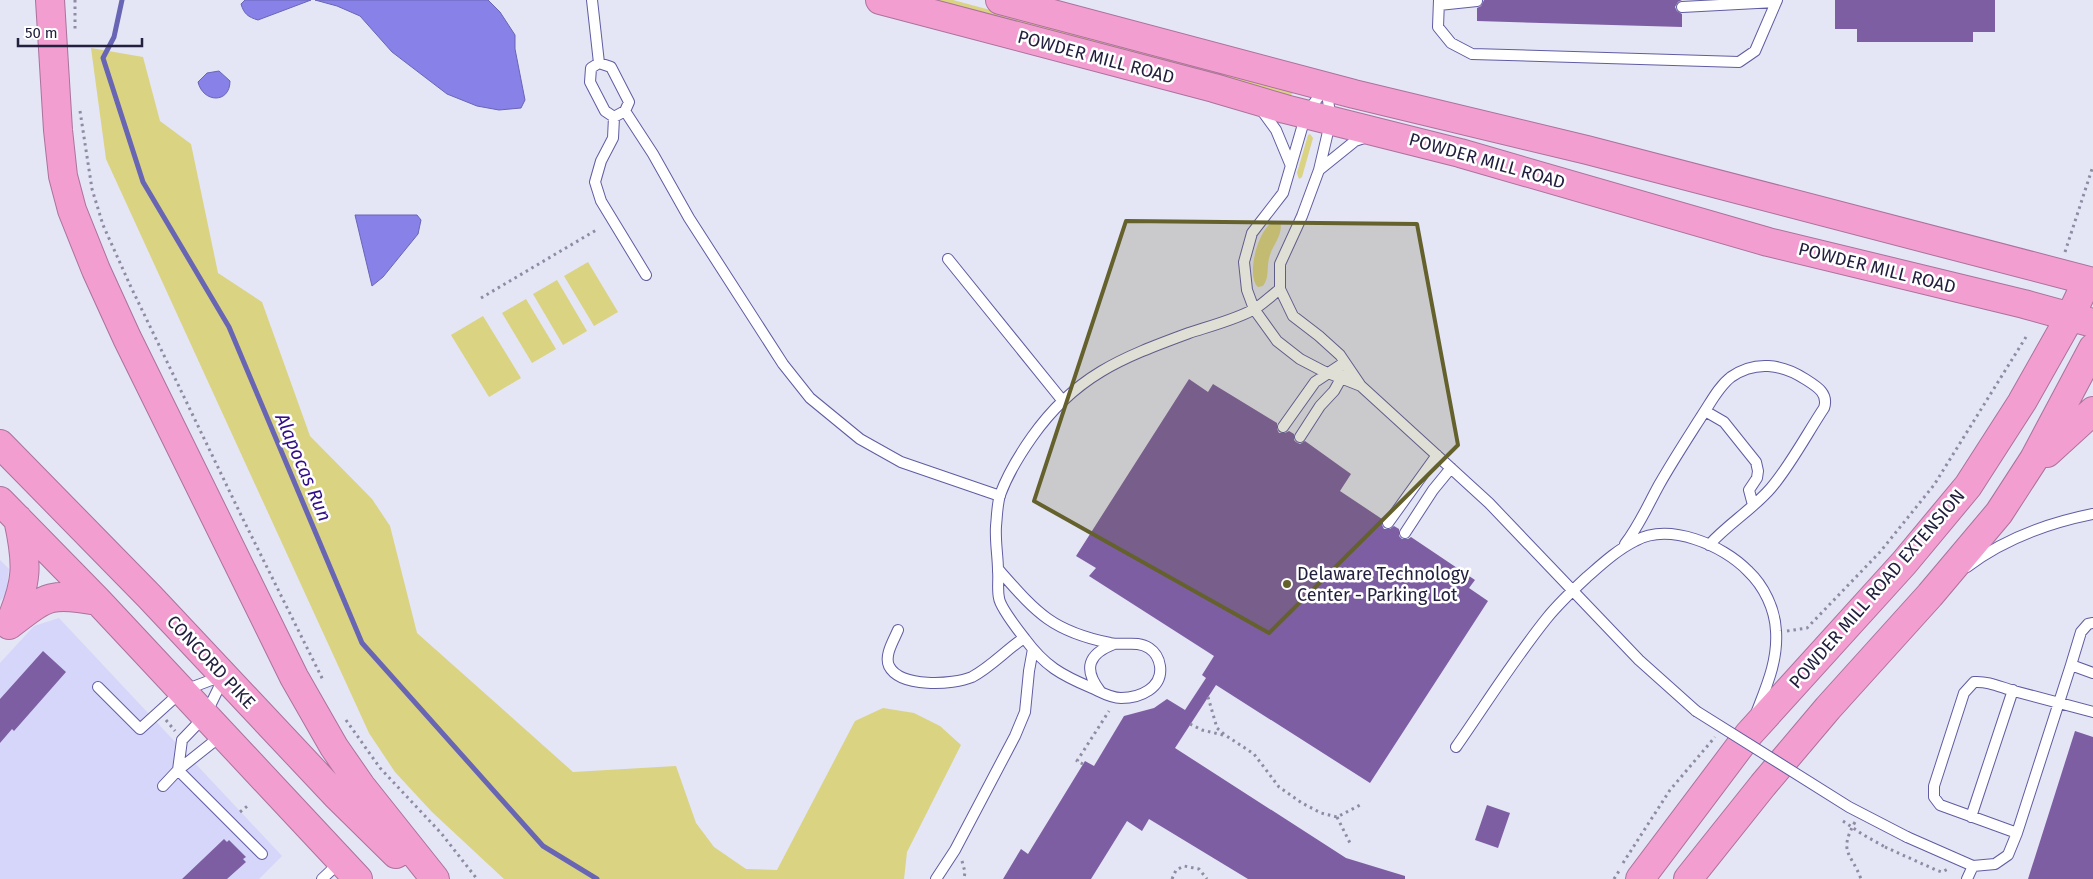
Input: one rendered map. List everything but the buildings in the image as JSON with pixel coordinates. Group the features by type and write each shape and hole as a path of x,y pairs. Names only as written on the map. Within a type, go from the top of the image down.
{"highway":[{"path":"50,0 58,130 63,176 72,210 96,270 127,338 294,677 334,747 361,786 435,879"},
{"name":"POWDER MILL ROAD","path":"880,0 1383,132 1768,242 2081,320"},
{"name":"POWDER MILL ROAD","path":"1000,0 1326,86 1587,150 2090,281"},
{"name":"POWDER MILL ROAD EXTENSION","path":"1640,879 1749,734 1904,563 1968,486 2022,402 2081,320 2090,281"},
{"path":"1999,513 2034,459 2093,348"},
{"path":"1688,879 1733,821 1828,708 1930,595 2048,452 2093,411"},
{"name":"CONCORD PIKE","path":"0,444 224,675 336,795 422,879"},
{"path":"9,510 24,546 26,574 20,600 9,625 45,598 71,596 98,601"},
{"path":"9,510 98,601 214,725 340,873"}],"lane":[{"path":"592,0 599,63"},
{"path":"1477,1 1439,2 1438,27 1451,44 1472,54 1739,62 1755,51 1776,1 1682,7"},
{"path":"599,63 611,68 628,102 625,111 614,117"},
{"path":"599,63 591,68 590,82 605,111 614,117"},
{"path":"1326,86 1318,116 1291,166 1284,193 1252,233 1244,262 1247,290 1254,309 1277,341 1300,359 1361,386"},
{"path":"1326,86 1318,116 1319,170 1302,216 1280,264 1280,289 1292,316 1320,336 1340,355 1361,386 1489,502 1639,660 1696,711 1849,807 1907,837 1973,866 1995,864 2008,855 2017,833 2081,632 2088,624 2093,623"},
{"path":"1253,99 1276,130 1291,166"},
{"path":"625,111 653,154 689,218 778,356 810,398 860,439 901,462 1000,496"},
{"path":"614,117 613,138 601,161 595,182 601,200 646,275"},
{"path":"1319,170 1355,141 1383,132"},
{"path":"948,259 1062,400"},
{"path":"998,569 1029,605 1049,621 1082,637 1114,644 1136,643 1148,646 1156,654 1160,663 1161,673 1157,683 1149,691 1123,698 1112,698 1058,673 1033,650 999,599 995,542 1000,496 1024,448 1044,420 1062,400 1085,381 1115,363 1254,309 1280,289"},
{"path":"1283,427 1315,382 1342,364 1346,364"},
{"path":"1300,437 1342,379 1346,364"},
{"path":"1621,549 1639,524 1660,483 1718,392 1729,378 1741,371 1763,366 1778,366 1793,371 1822,392 1826,402 1824,408 1772,487 1722,530 1709,544"},
{"path":"1705,412 1724,422 1756,462 1758,471 1749,490 1753,505"},
{"path":"1388,523 1437,455"},
{"path":"1406,533 1429,496 1451,468"},
{"path":"1930,595 1970,564 2002,545 2030,532 2069,519 2093,514"},
{"path":"1456,747 1548,617 1573,591 1621,549 1636,540 1650,535 1667,533 1686,536 1709,544 1748,570 1771,604 1776,631 1774,665 1749,734"},
{"path":"898,630 888,655 889,666 897,675 926,683 947,683 970,677 992,664 1008,649 1024,638"},
{"path":"1101,692 1093,682 1090,664 1094,655 1103,648 1114,644"},
{"path":"936,879 955,850 1015,736 1025,712 1033,650"},
{"path":"2071,665 2093,673"},
{"path":"98,686 140,729 182,691 224,675"},
{"path":"163,786 214,725 224,675"},
{"path":"2017,833 1940,805 1934,797 1934,786 1964,693 1974,682 1986,681 2093,712"},
{"path":"1971,817 2013,690"},
{"path":"178,770 182,740 214,725"},
{"path":"178,770 262,854"},
{"path":"1967,879 1973,866"}],"path":[{"path":"74,0 76,38"},
{"path":"79,103 92,189 104,225 130,286 324,683"},
{"path":"2066,252 2093,166"},
{"path":"481,298 598,229"},
{"path":"1776,631 1807,628 1880,552 1934,485 2026,337"},
{"path":"1208,697 1217,728 1254,754 1279,787 1321,813 1337,817 1362,804"},
{"path":"1083,764 1077,761 1109,712"},
{"path":"343,716 380,768 441,833 477,879"},
{"path":"1190,724 1202,730 1225,735"},
{"path":"1614,879 1632,846 1670,790 1716,736"},
{"path":"240,812 250,804"},
{"path":"1859,814 1850,831 1846,845 1847,852 1861,879"},
{"path":"1337,817 1350,843"},
{"path":"1842,820 1862,834 1936,870 1942,872 1948,869"},
{"path":"1172,879 1176,870 1184,866 1198,868 1204,873 1206,879"}],"highlighted area":[{"path":"1126,221 1417,224 1458,445 1269,633 1034,501"}],"shaded area":[{"path":"245,0 311,0 258,20 245,13 241,4"},
{"path":"315,0 488,0 500,12 515,35 515,49 525,100 521,108 499,110 477,106 447,94 392,52 360,16 337,6"},
{"path":"920,0 953,0 1294,92 1291,95 1285,95"},
{"path":"91,48 143,57 160,121 191,144 218,273 262,302 310,436 372,499 390,526 417,633 573,772 676,766 696,823 714,847 746,869 777,870 855,721 883,708 914,713 940,726 961,745 907,852 904,879 504,879 432,812 395,772 369,733 106,159"},
{"path":"219,71 230,81 229,89 221,97 210,97 201,89 198,82 207,73"},
{"path":"1310,134 1313,138 1302,177 1299,179 1297,173 1308,135"},
{"path":"355,215 417,215 421,220 418,234 383,277 372,286"},
{"path":"1276,221 1280,222 1281,230 1270,255 1265,283 1263,286 1258,287 1254,281 1253,272 1259,240 1270,224"},
{"path":"588,262 618,312 594,326 564,276"},
{"path":"557,280 587,331 563,345 533,294"},
{"path":"526,299 556,349 532,363 502,313"},
{"path":"483,316 521,378 489,397 451,335"},
{"path":"0,560 9,569 6,595 0,601"},
{"path":"59,618 282,856 259,879 0,879 0,663 34,626"}],"waterway":[{"name":"Alapocas Run","path":"122,0 114,37 103,58 143,182 229,327 362,643 543,846 597,879"}],"place":[{"name":"Delaware Technology Center - Parking Lot","path":"1287,584"}]}
